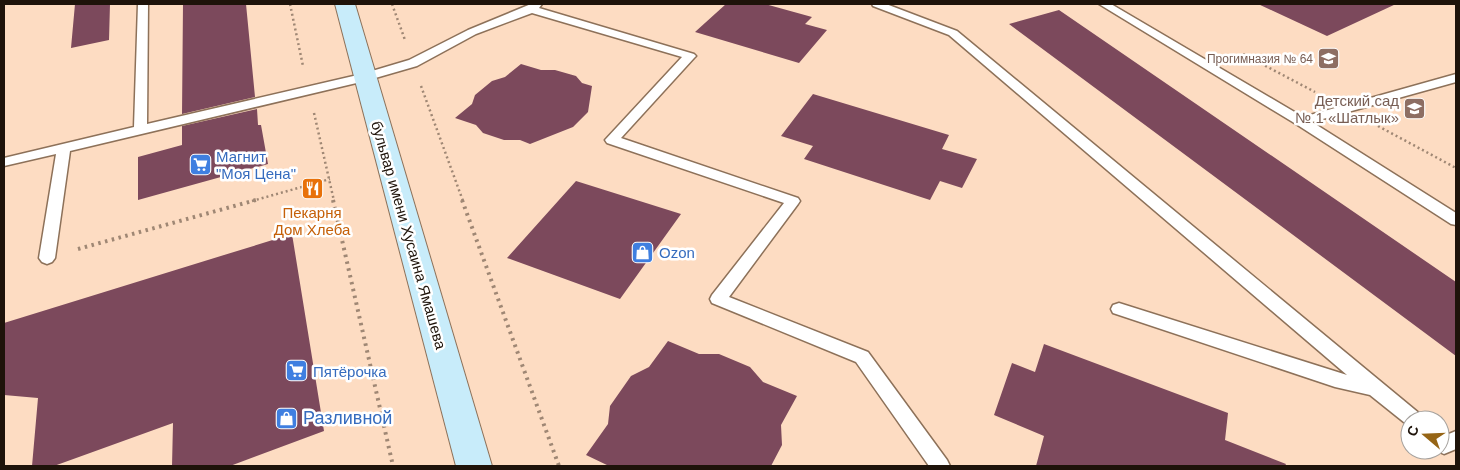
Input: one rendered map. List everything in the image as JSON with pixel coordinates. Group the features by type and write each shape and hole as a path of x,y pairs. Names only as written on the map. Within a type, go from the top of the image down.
{"street":[{"name":"бульвар имени Хусаина Ямашева","path":"345,4 474,466"}],"lane":[{"path":"140,130 143,4"},
{"path":"4,162 309,92 365,77 413,63 472,32 534,6 556,4"},
{"path":"877,4 953,33 1401,410"},
{"path":"1104,4 1301,121 1456,220"},
{"path":"534,6 690,56 612,140 793,201 718,299 862,358 940,466"},
{"path":"1301,121 1456,78"},
{"path":"47,258 64,148"},
{"path":"1119,309 1335,380 1375,388"}],"path":[{"path":"290,4 393,466"},
{"path":"392,4 559,466"},
{"path":"1242,54 1456,168"},
{"path":"47,258 330,178"}],"building":[{"path":"75,4 110,4 109,40 71,48"},
{"path":"183,4 246,4 255,97 182,114"},
{"path":"726,4 765,4 812,17 805,24 827,30 799,63 695,32"},
{"path":"1258,4 1396,4 1327,36"},
{"path":"1059,10 1456,282 1456,356 1009,24"},
{"path":"521,64 541,70 555,70 576,76 582,83 592,86 588,112 573,127 530,144 520,140 504,140 483,133 476,125 455,118 472,104 475,95 492,81 505,77"},
{"path":"813,94 949,135 942,149 977,159 962,188 940,181 930,200 804,159 813,146 781,136"},
{"path":"257,109 258,125 261,125 268,164 138,200 138,157 182,145 182,126"},
{"path":"576,181 681,214 620,299 507,258"},
{"path":"292,234 324,431 230,466 172,466 173,423 54,466 32,466 38,398 4,395 4,323"},
{"path":"668,341 699,354 719,354 750,367 763,382 797,396 781,425 782,445 771,466 609,466 586,455 608,424 610,406 631,376 649,367"},
{"path":"1044,344 1228,413 1225,440 1286,464 1285,466 1036,466 1044,436 994,415 1012,363 1035,372"}],"place":[{"name":"Прогимназия № 64","path":"1329,59"},
{"name":"Детский сад № 1 «Шатлык»","path":"1415,109"},
{"name":"Магнит \"Моя Цена\"","path":"200,165"},
{"name":"Пекарня Дом Хлеба","path":"312,189"},
{"name":"Ozon","path":"643,252"},
{"name":"Пятёрочка","path":"297,371"},
{"name":"Разливной","path":"287,418"}]}
